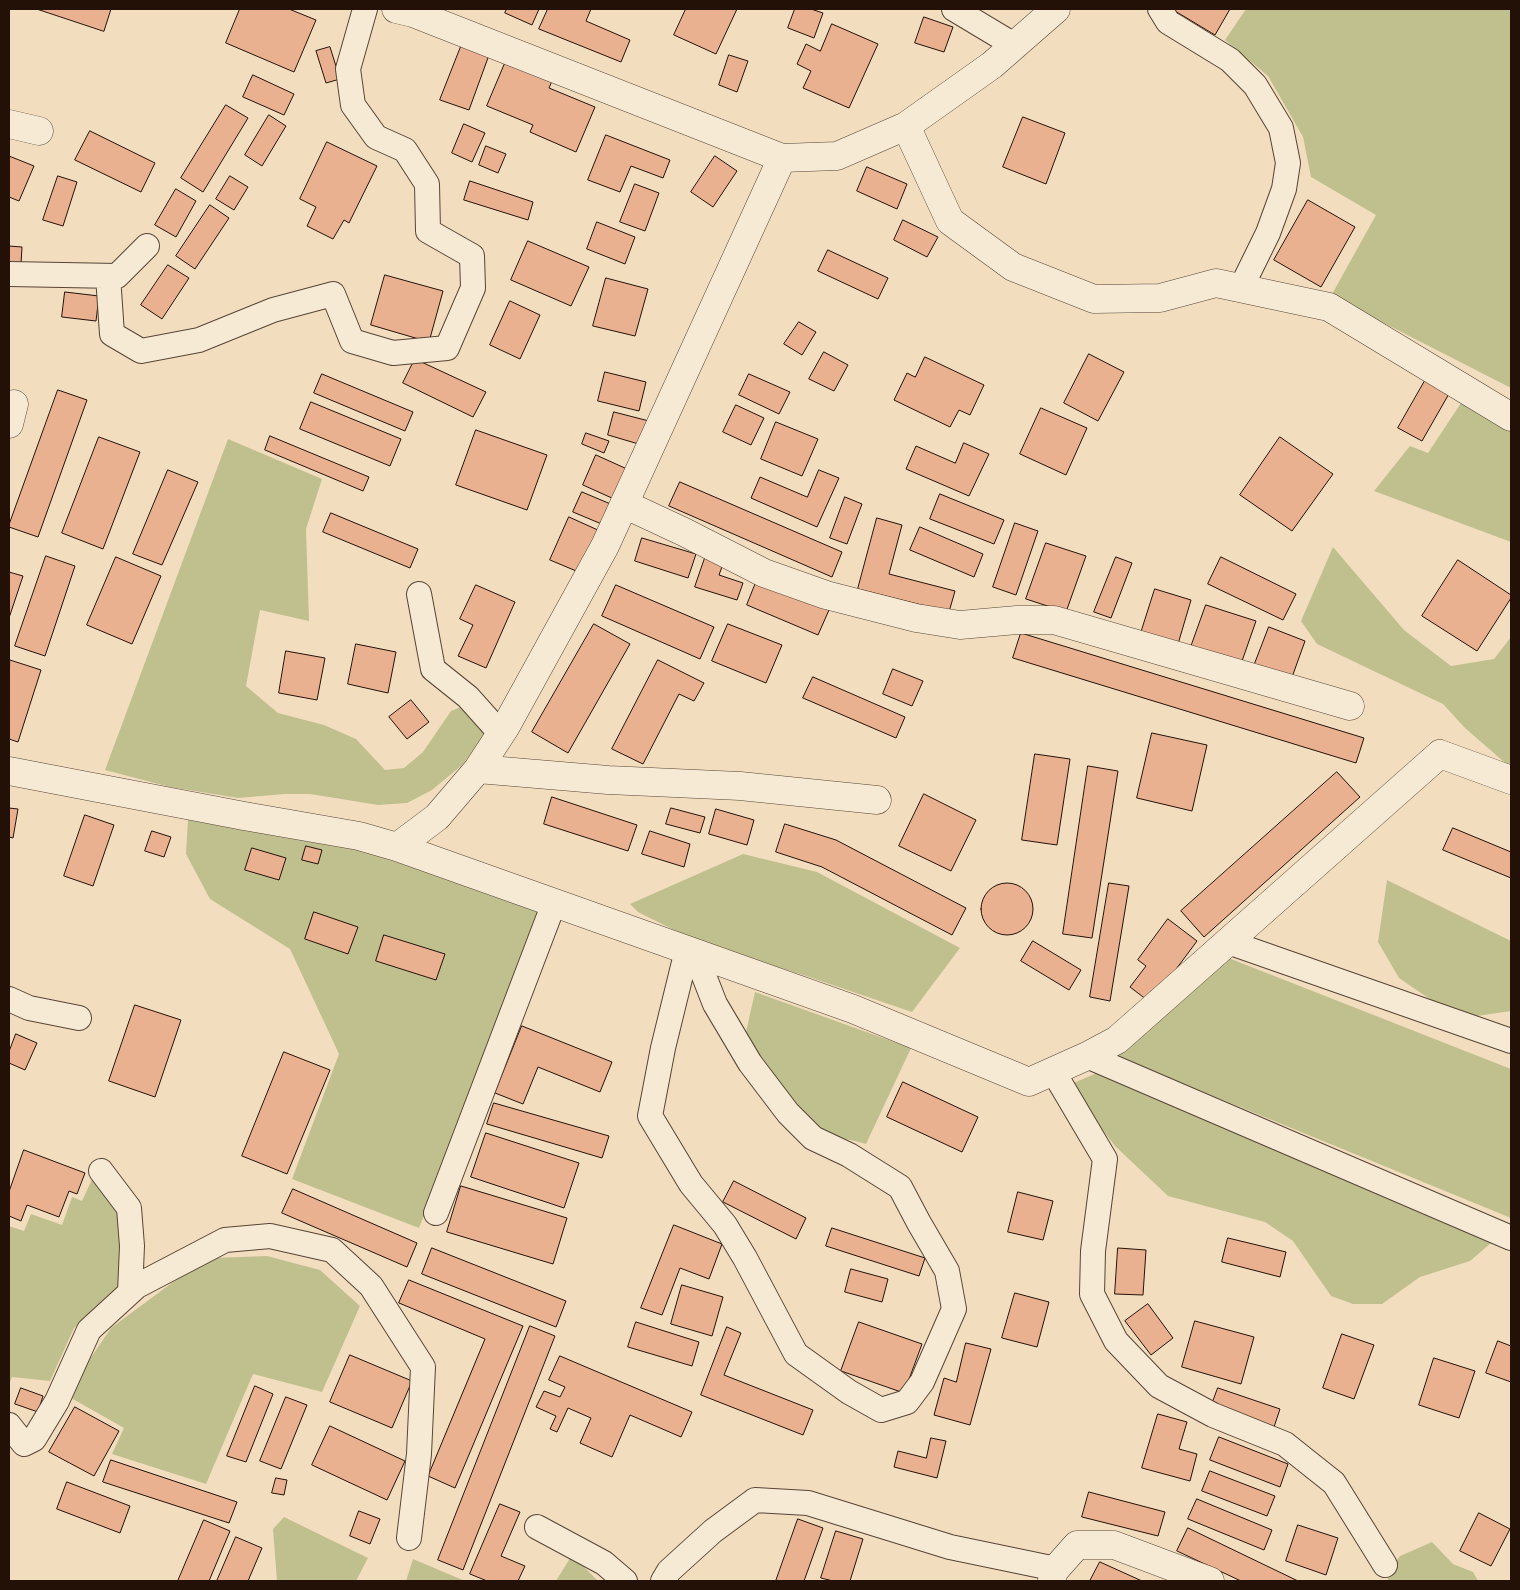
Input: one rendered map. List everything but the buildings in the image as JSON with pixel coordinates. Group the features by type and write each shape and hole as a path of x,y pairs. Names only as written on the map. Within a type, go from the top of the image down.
{"street":[{"path":"408,10 782,158 837,156 906,126 992,65 1056,9"},
{"path":"9,124 39,131"},
{"path":"906,126 950,221 1013,267 1094,299 1160,298 1216,283 1328,307 1511,417"},
{"path":"397,847 437,817 478,769 501,734 605,546 782,158"},
{"path":"624,504 764,573 826,595 916,618 960,625 1017,620 1054,620 1350,706"},
{"path":"9,771 359,836 397,847 853,1009 1029,1082 1087,1056 1117,1040 1440,754 1511,780"},
{"path":"478,769 608,780 740,786 877,800"},
{"path":"1054,1575 1078,1545 1114,1545 1210,1581"}],"lane":[{"path":"108,276 112,334 141,351 199,340 273,310 333,294 352,341 393,353 447,348 473,288 472,256 428,230 427,184 405,150 376,136 353,105 348,69 365,9"},
{"path":"954,9 1014,45"},
{"path":"1160,9 1168,22 1230,60 1255,85 1281,128 1288,163 1284,189 1268,233 1241,288"},
{"path":"9,274 118,276 147,246"},
{"path":"419,594 433,669 468,697 501,734"},
{"path":"436,1213 554,902"},
{"path":"1228,942 1511,1041"},
{"path":"691,951 715,1004 750,1063 788,1113 813,1138 848,1155 900,1187 947,1271 954,1309 922,1382 907,1402 881,1410 849,1392 796,1354 745,1258 725,1225 691,1184 650,1116 663,1048 691,951"},
{"path":"9,999 29,1008 80,1018"},
{"path":"1087,1056 1511,1238"},
{"path":"1053,1071 1105,1159 1093,1251 1092,1294 1116,1341 1159,1386 1214,1415 1286,1444 1334,1484 1385,1565"},
{"path":"101,1171 129,1208 132,1246 130,1292"},
{"path":"9,1425 24,1444 34,1439 57,1401 89,1330 137,1286 225,1240 270,1236 332,1250 371,1286 423,1366 419,1454 409,1538"},
{"path":"663,1581 669,1571 713,1531 755,1500 808,1503 950,1547 1054,1575"},
{"path":"536,1527 604,1563 626,1581"}],"green space":[{"path":"1246,9 1511,9 1511,388 1331,296 1376,215 1311,177 1303,137 1268,76 1225,40"},
{"path":"1463,400 1511,424 1511,542 1374,491 1410,446 1428,453"},
{"path":"228,439 322,479 306,529 309,621 260,610 246,686 278,713 324,725 356,739 385,770 404,768 423,752 451,711 463,706 488,733 462,765 432,790 407,803 378,805 310,794 238,798 170,787 105,770"},
{"path":"1333,547 1404,630 1451,666 1494,659 1511,637 1511,768 1465,728 1443,704 1317,644 1301,621"},
{"path":"188,819 276,831 379,851 545,908 419,1228 292,1179 339,1054 290,949 210,899 186,854"},
{"path":"743,854 817,872 960,948 912,1012 696,941 638,912 630,904"},
{"path":"1387,880 1511,941 1511,1011 1477,1016 1434,1002 1399,978 1378,942"},
{"path":"1226,957 1511,1069 1511,1218 1113,1055"},
{"path":"755,992 911,1048 866,1144 824,1133 800,1115 789,1102 769,1073 746,1032"},
{"path":"1097,1073 1350,1179 1491,1243 1470,1261 1420,1277 1382,1304 1353,1304 1331,1296 1293,1241 1265,1222 1168,1196 1115,1146 1081,1102 1071,1084"},
{"path":"93,1177 119,1212 122,1247 118,1289 74,1328 50,1381 12,1377 9,1385 9,1226 24,1231 31,1214 62,1225 72,1197 82,1201"},
{"path":"267,1256 320,1270 360,1306 322,1392 253,1374 206,1484 112,1454 124,1428 71,1398 81,1372 111,1328 173,1282 213,1258"},
{"path":"284,1517 368,1558 356,1581 277,1581 273,1529"},
{"path":"1432,1542 1453,1564 1473,1572 1478,1581 1388,1581 1387,1573 1400,1556"},
{"path":"572,1555 598,1581 556,1581"},
{"path":"413,1559 465,1581 406,1581"}]}
